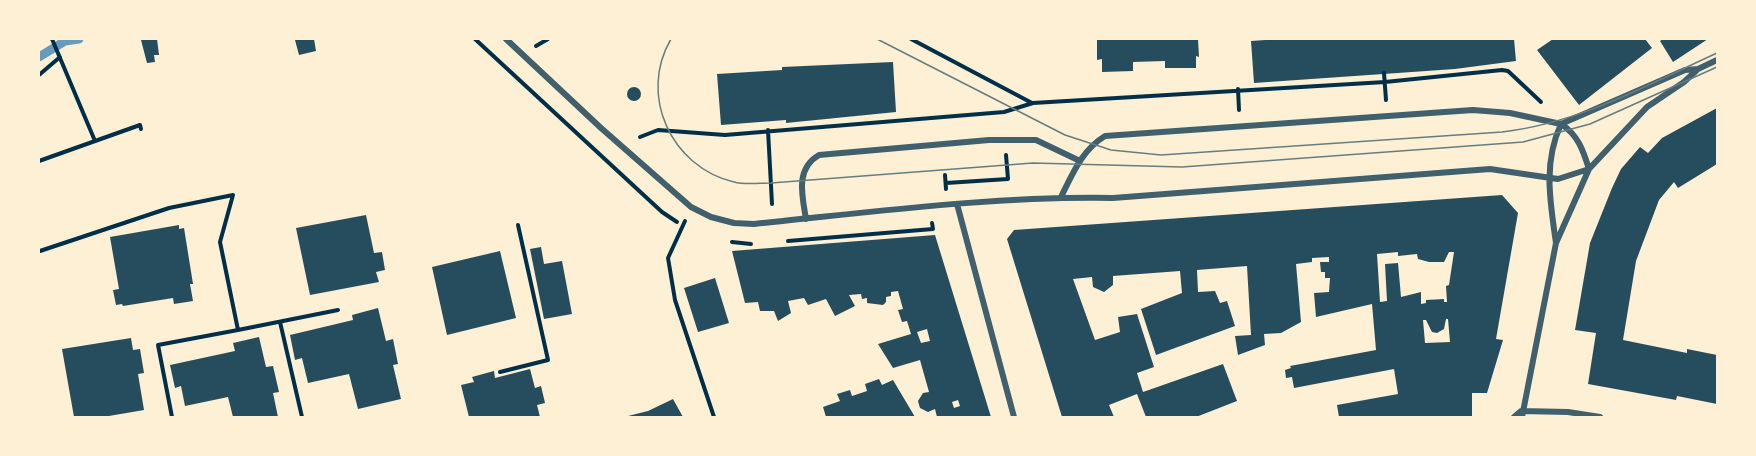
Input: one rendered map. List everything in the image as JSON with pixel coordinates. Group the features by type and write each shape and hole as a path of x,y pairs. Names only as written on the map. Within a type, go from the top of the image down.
{"street":[{"path":"506,39 601,128 691,207 711,217 734,223 754,224 929,206 1061,197 1113,198 1490,169 1547,179 1570,177 1589,169"},
{"path":"1521,414 1556,243 1589,169 1647,107 1684,82 1698,69 1717,60"},
{"path":"1556,243 1547,179 1552,148 1561,124 1685,70 1698,69"},
{"path":"1061,197 1080,160 1091,145 1105,136 1118,133 1387,115 1495,111 1561,124 1571,131 1582,147 1589,169"},
{"path":"806,219 802,195 804,170 811,160 819,155 989,140 1036,140 1080,160"},
{"path":"957,204 1014,417"},
{"path":"1514,417 1521,414 1568,412 1600,417"}],"path":[{"path":"52,39 94,141"},
{"path":"911,39 1033,103"},
{"path":"39,75 60,56"},
{"path":"647,145 640,138 658,130 725,135 1004,112 1033,103 1385,82 1502,70 1508,71 1541,102 1550,104"},
{"path":"1384,74 1387,115"},
{"path":"39,161 140,125 141,129"},
{"path":"765,205 772,204 768,130"},
{"path":"946,183 1008,179"},
{"path":"40,250 169,208 233,195 220,242 238,330"},
{"path":"786,241 933,229 929,206"},
{"path":"691,207 668,258 675,300 714,417"},
{"path":"500,372 548,360 518,225"},
{"path":"172,417 158,345 338,310"},
{"path":"280,322 302,417"}],"building":[{"path":"157,39 159,55 154,55 155,62 147,63 141,40"},
{"path":"314,39 316,51 299,55 295,40"},
{"path":"1097,39 1198,39 1199,57 1196,56 1196,68 1165,68 1165,61 1133,62 1133,71 1102,72 1102,59 1097,60"},
{"path":"1514,39 1516,61 1455,69 1254,83 1251,41"},
{"path":"1553,39 1645,39 1652,48 1579,105 1537,50"},
{"path":"1663,39 1708,39 1673,62 1660,41"},
{"path":"893,62 896,112 786,123 786,120 721,125 717,74 782,70 782,67"},
{"path":"631,87 637,87 641,94 637,101 631,101 627,97 627,91"},
{"path":"1717,108 1717,164 1678,188 1674,182 1659,200 1636,261 1623,340 1687,353 1687,349 1717,355 1717,404 1677,396 1676,400 1588,384 1596,333 1575,330 1590,243 1612,188 1621,169 1640,147 1648,153 1662,138"},
{"path":"1502,195 1518,213 1496,339 1503,340 1487,393 1472,393 1472,417 1339,417 1337,405 1398,394 1394,369 1294,388 1292,377 1286,378 1285,370 1291,368 1290,366 1376,350 1372,304 1316,317 1314,293 1329,292 1330,278 1325,278 1325,272 1321,272 1320,262 1329,262 1329,257 1312,258 1312,262 1296,264 1301,322 1281,333 1264,334 1265,345 1238,355 1235,336 1251,335 1247,266 1197,270 1198,292 1215,291 1220,303 1227,301 1235,326 1156,355 1141,309 1182,293 1180,271 1113,276 1113,285 1104,292 1093,287 1092,277 1073,279 1095,340 1120,332 1118,317 1137,314 1154,367 1137,373 1143,392 1223,364 1237,401 1196,417 1146,417 1137,394 1109,405 1114,417 1062,417 1007,239 1014,230","holes":["1398,252 1398,256 1417,254 1418,259 1429,262 1444,262 1449,252 1454,252 1449,285 1446,286 1447,302 1444,302 1444,299 1426,300 1426,303 1421,304 1421,292 1401,297 1398,263 1385,264 1387,301 1380,302 1377,254","1446,319 1448,319 1450,342 1425,343 1423,320 1426,320 1432,332 1437,333 1444,329"]},
{"path":"366,215 374,253 382,252 385,270 376,272 379,282 310,295 296,228"},
{"path":"179,225 179,229 184,228 193,284 190,284 193,301 174,304 173,298 123,306 122,304 116,305 113,290 119,289 110,237"},
{"path":"935,235 991,417 937,417 935,409 928,412 920,408 918,401 923,393 929,392 920,360 893,368 878,344 911,334 907,321 902,322 898,310 903,309 898,291 891,292 891,296 886,297 883,305 867,303 867,298 862,299 861,294 849,295 855,306 835,316 826,299 808,305 804,298 788,301 791,313 778,321 774,311 760,311 758,302 745,303 732,251","holes":["927,329 930,341 921,343 917,332","958,400 960,406 954,408 952,402"]},
{"path":"541,247 544,264 562,261 572,314 544,319 530,249"},
{"path":"500,251 516,318 447,335 432,267"},
{"path":"715,278 729,323 698,332 684,288"},
{"path":"378,308 386,341 393,339 398,364 393,365 401,399 358,409 349,374 308,383 302,358 295,360 290,335 353,320 352,315"},
{"path":"259,337 266,367 273,366 279,392 273,393 278,417 233,417 228,397 185,406 181,386 175,388 170,365 235,351 233,343"},
{"path":"131,338 133,350 140,349 144,373 138,374 144,410 103,417 74,417 62,349"},
{"path":"530,369 535,388 541,386 545,403 537,405 540,417 469,417 461,385 474,382 472,377 494,371 495,378"},
{"path":"879,379 882,385 893,380 915,417 826,417 823,407 840,401 837,394 850,390 852,396 867,391 865,384"},
{"path":"673,399 683,417 624,417 648,411"}],"waterway":[{"path":"39,57 65,41 79,39"}],"tram line":[{"path":"671,39 662,61 658,83 660,105 666,126 678,145 693,161 712,174 747,184 1033,163 1182,167 1523,142 1590,124 1717,67"},
{"path":"877,39 1065,135 1111,150 1161,155 1502,132 1531,127 1559,120 1612,101 1717,53"}]}
